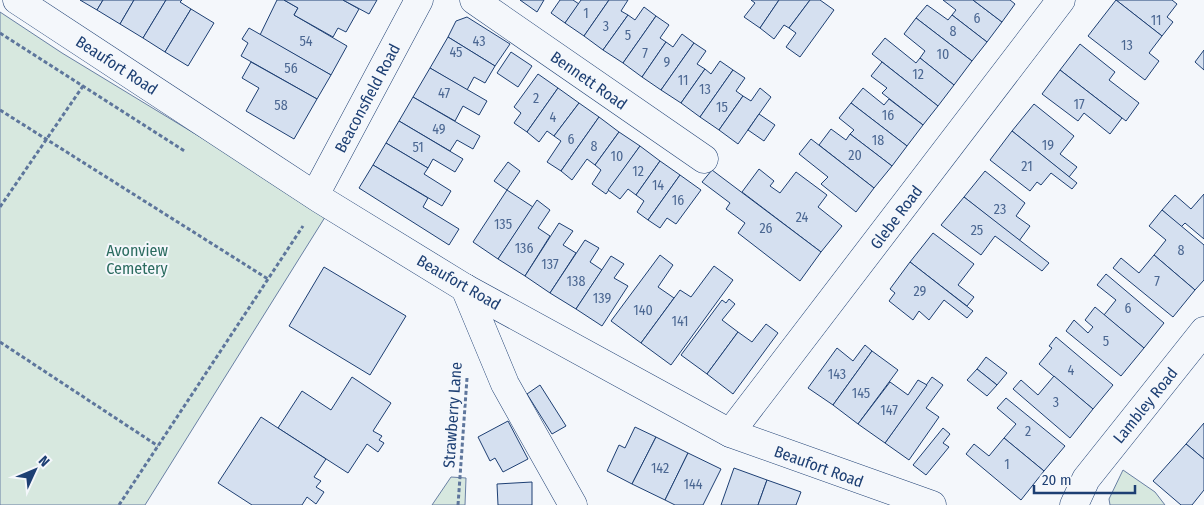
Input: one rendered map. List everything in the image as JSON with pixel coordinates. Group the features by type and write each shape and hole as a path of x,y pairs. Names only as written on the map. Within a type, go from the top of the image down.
{"street":[{"name":"Beaufort Road","path":"17,0 317,197 465,288 730,433 932,505"},
{"name":"Beaconsfield Road","path":"317,197 419,0"},
{"name":"Bennett Road","path":"474,0 704,159"},
{"name":"Glebe Road","path":"730,433 1061,0"},
{"path":"465,288 480,329 505,384 573,505"},
{"name":"Lambley Road","path":"1074,505 1086,479 1204,331"}],"path":[{"path":"0,33 192,155"},
{"path":"0,207 83,86"},
{"path":"0,110 268,279"},
{"path":"119,505 304,225 317,197"},
{"path":"296,220 304,225"},
{"name":"Strawberry Lane","path":"458,505 470,352 480,329"},
{"path":"0,342 158,446"}],"green space":[{"name":"Avonview Cemetery","path":"0,12 62,53 327,214 145,505 0,505"},
{"path":"1123,470 1155,492 1165,505 1110,505 1109,499"},
{"path":"451,477 466,478 465,505 432,505"}],"building":[{"path":"80,0 103,0 97,10"},
{"path":"103,0 134,0 120,24 97,10"},
{"path":"134,0 166,0 143,38 120,24"},
{"path":"166,0 182,0 180,2 191,9 165,52 143,38"},
{"path":"277,0 284,0 298,8 294,15 347,46 331,75 260,35"},
{"path":"284,0 343,0 359,9 346,32 338,28 333,37 294,15 298,8"},
{"path":"343,0 377,0 369,14"},
{"path":"520,0 544,0 537,12"},
{"path":"560,0 573,0 579,4 565,23 551,13"},
{"path":"581,0 609,0 584,36 565,23"},
{"path":"609,0 628,0 621,11 628,15 603,50 584,36"},
{"path":"751,0 779,0 760,28 744,17 755,3"},
{"path":"779,0 810,0 789,28 784,25 774,39 760,28"},
{"path":"810,0 820,0 834,10 800,57 786,47 796,33 789,28"},
{"path":"943,0 973,0 1002,22 987,42 952,15 956,10"},
{"path":"973,0 1010,0 1015,4 1002,22"},
{"path":"1116,0 1172,0 1177,4 1167,17 1173,22 1162,36"},
{"path":"1116,0 1162,36 1149,53 1159,61 1145,80 1088,36"},
{"path":"927,5 948,20 952,15 987,42 972,61 916,18"},
{"path":"644,7 656,16 623,63 603,50 628,15 635,20"},
{"path":"191,9 214,23 188,66 165,52"},
{"path":"656,16 669,25 660,38 666,42 642,77 623,63"},
{"path":"467,17 510,44 495,66 448,37 456,21"},
{"path":"916,18 972,61 954,85 920,58 925,51 904,34"},
{"path":"249,28 331,75 317,99 241,56 248,43 242,39"},
{"path":"682,34 694,43 661,90 642,77 666,42 673,47"},
{"path":"448,37 495,66 485,83 474,77 467,90 430,68"},
{"path":"885,38 916,63 920,58 954,85 938,106 872,54"},
{"path":"694,43 706,51 697,64 705,69 681,103 661,90"},
{"path":"1080,44 1115,72 1109,80 1139,103 1126,121 1060,70"},
{"path":"1204,50 1204,70 1195,62"},
{"path":"511,52 532,66 518,87 497,73"},
{"path":"720,61 733,70 700,117 681,103 705,69 711,74"},
{"path":"251,62 317,99 294,139 246,111 259,88 242,78"},
{"path":"882,62 938,106 923,125 882,93 887,88 871,76"},
{"path":"430,68 487,101 479,115 463,106 455,121 413,97"},
{"path":"733,70 745,78 736,91 743,96 719,130 700,117"},
{"path":"1060,70 1122,118 1110,134 1084,113 1078,121 1042,94"},
{"path":"538,74 558,88 527,132 514,123 521,113 514,107"},
{"path":"558,88 579,103 554,136 547,131 539,142 527,132"},
{"path":"760,88 771,97 738,144 719,130 743,96 751,101"},
{"path":"863,88 884,105 889,99 923,125 907,146 851,103"},
{"path":"413,97 480,136 473,149 457,140 450,151 399,121"},
{"path":"579,103 599,117 561,171 547,162 561,141 554,136"},
{"path":"851,103 907,146 892,166 850,134 854,130 839,118"},
{"path":"1034,104 1074,136 1060,154 1077,167 1069,177 1012,131"},
{"path":"759,114 775,125 764,141 748,130"},
{"path":"599,117 619,132 595,165 587,159 572,180 561,171"},
{"path":"399,121 463,159 455,172 433,159 428,168 386,143"},
{"path":"831,129 846,140 850,134 892,166 874,188 819,145"},
{"path":"1012,131 1077,183 1072,189 1051,173 1041,185 1037,182 1030,191 990,160"},
{"path":"619,132 640,146 606,194 592,184 601,170 595,165"},
{"path":"811,139 874,188 856,212 821,184 828,177 799,154"},
{"path":"386,143 428,168 424,174 451,191 442,206 373,165"},
{"path":"640,146 660,161 636,195 628,189 620,199 608,190"},
{"path":"660,161 680,175 648,220 637,212 644,201 636,195"},
{"path":"508,162 520,171 507,190 494,181"},
{"path":"373,165 428,198 423,207 459,229 449,245 359,188"},
{"path":"759,169 774,181 770,186 780,193 796,172 827,195 818,207 842,226 821,252 742,192"},
{"path":"712,170 821,252 800,281 738,233 745,223 726,209 730,203 702,182"},
{"path":"985,171 1025,203 1016,216 1030,226 1019,241 964,197"},
{"path":"680,175 701,190 676,224 667,218 660,228 648,220"},
{"path":"507,190 533,207 498,259 473,242"},
{"path":"1204,194 1204,239 1185,223 1181,227 1162,210 1175,195 1191,209"},
{"path":"964,197 1049,263 1042,271 995,236 981,255 941,225"},
{"path":"537,200 550,210 538,228 550,236 525,276 498,259"},
{"path":"1162,210 1204,245 1204,280 1195,290 1154,255 1166,240 1149,226"},
{"path":"559,223 573,231 563,245 576,253 550,293 525,276"},
{"path":"933,233 974,264 958,285 974,297 967,306 910,262"},
{"path":"585,240 599,248 590,262 602,270 576,309 550,293"},
{"path":"660,255 673,265 658,287 674,298 641,343 611,321"},
{"path":"1154,255 1195,290 1173,317 1113,268 1121,258 1139,273"},
{"path":"611,256 624,264 614,278 628,286 602,326 576,309"},
{"path":"910,262 973,311 967,318 944,300 929,320 919,311 913,320 889,301 895,293 890,289"},
{"path":"714,266 733,280 671,365 641,343 680,290 691,297"},
{"path":"324,267 406,316 370,375 289,326"},
{"path":"1106,274 1164,323 1144,348 1104,315 1116,300 1097,285"},
{"path":"729,299 735,304 722,320 738,332 707,374 681,355 722,300 726,303"},
{"path":"1095,307 1144,348 1121,376 1066,331 1074,320 1088,333 1093,327 1085,320"},
{"path":"766,324 778,333 733,394 707,374 738,332 752,342"},
{"path":"1056,337 1113,385 1093,409 1039,364 1052,348 1049,346"},
{"path":"865,345 872,351 833,405 808,388 837,348 853,361"},
{"path":"872,351 898,370 858,424 833,405"},
{"path":"986,357 1007,373 997,385 977,369"},
{"path":"977,369 997,385 987,396 967,380"},
{"path":"1054,376 1093,409 1070,438 1013,389 1021,380 1038,395"},
{"path":"352,377 391,403 373,431 382,436 379,440 384,443 378,452 367,444 348,473 278,428 302,391 331,410"},
{"path":"932,377 943,385 926,408 939,417 909,460 885,443"},
{"path":"918,380 927,385 885,443 858,424 890,382 908,395"},
{"path":"540,385 566,426 552,434 527,394"},
{"path":"1006,398 1065,446 1044,471 1004,438 1016,424 997,408"},
{"path":"261,417 326,459 314,477 321,481 316,487 324,492 316,504 307,497 302,505 252,505 218,483"},
{"path":"508,421 528,459 503,472 495,458 490,461 478,437"},
{"path":"1204,423 1204,459 1186,444"},
{"path":"635,427 656,437 632,484 607,471 619,445 625,448"},
{"path":"943,428 950,434 943,443 949,447 926,475 913,465"},
{"path":"656,437 688,453 665,500 632,484"},
{"path":"1004,438 1044,471 1021,500 966,454 974,444 989,456"},
{"path":"1186,444 1204,459 1204,490 1192,505 1181,505 1153,481"},
{"path":"688,453 721,469 703,505 675,505 665,500"},
{"path":"734,468 767,480 758,505 721,505"},
{"path":"767,480 801,492 796,505 758,505"},
{"path":"532,482 532,505 498,505 497,484"}]}
